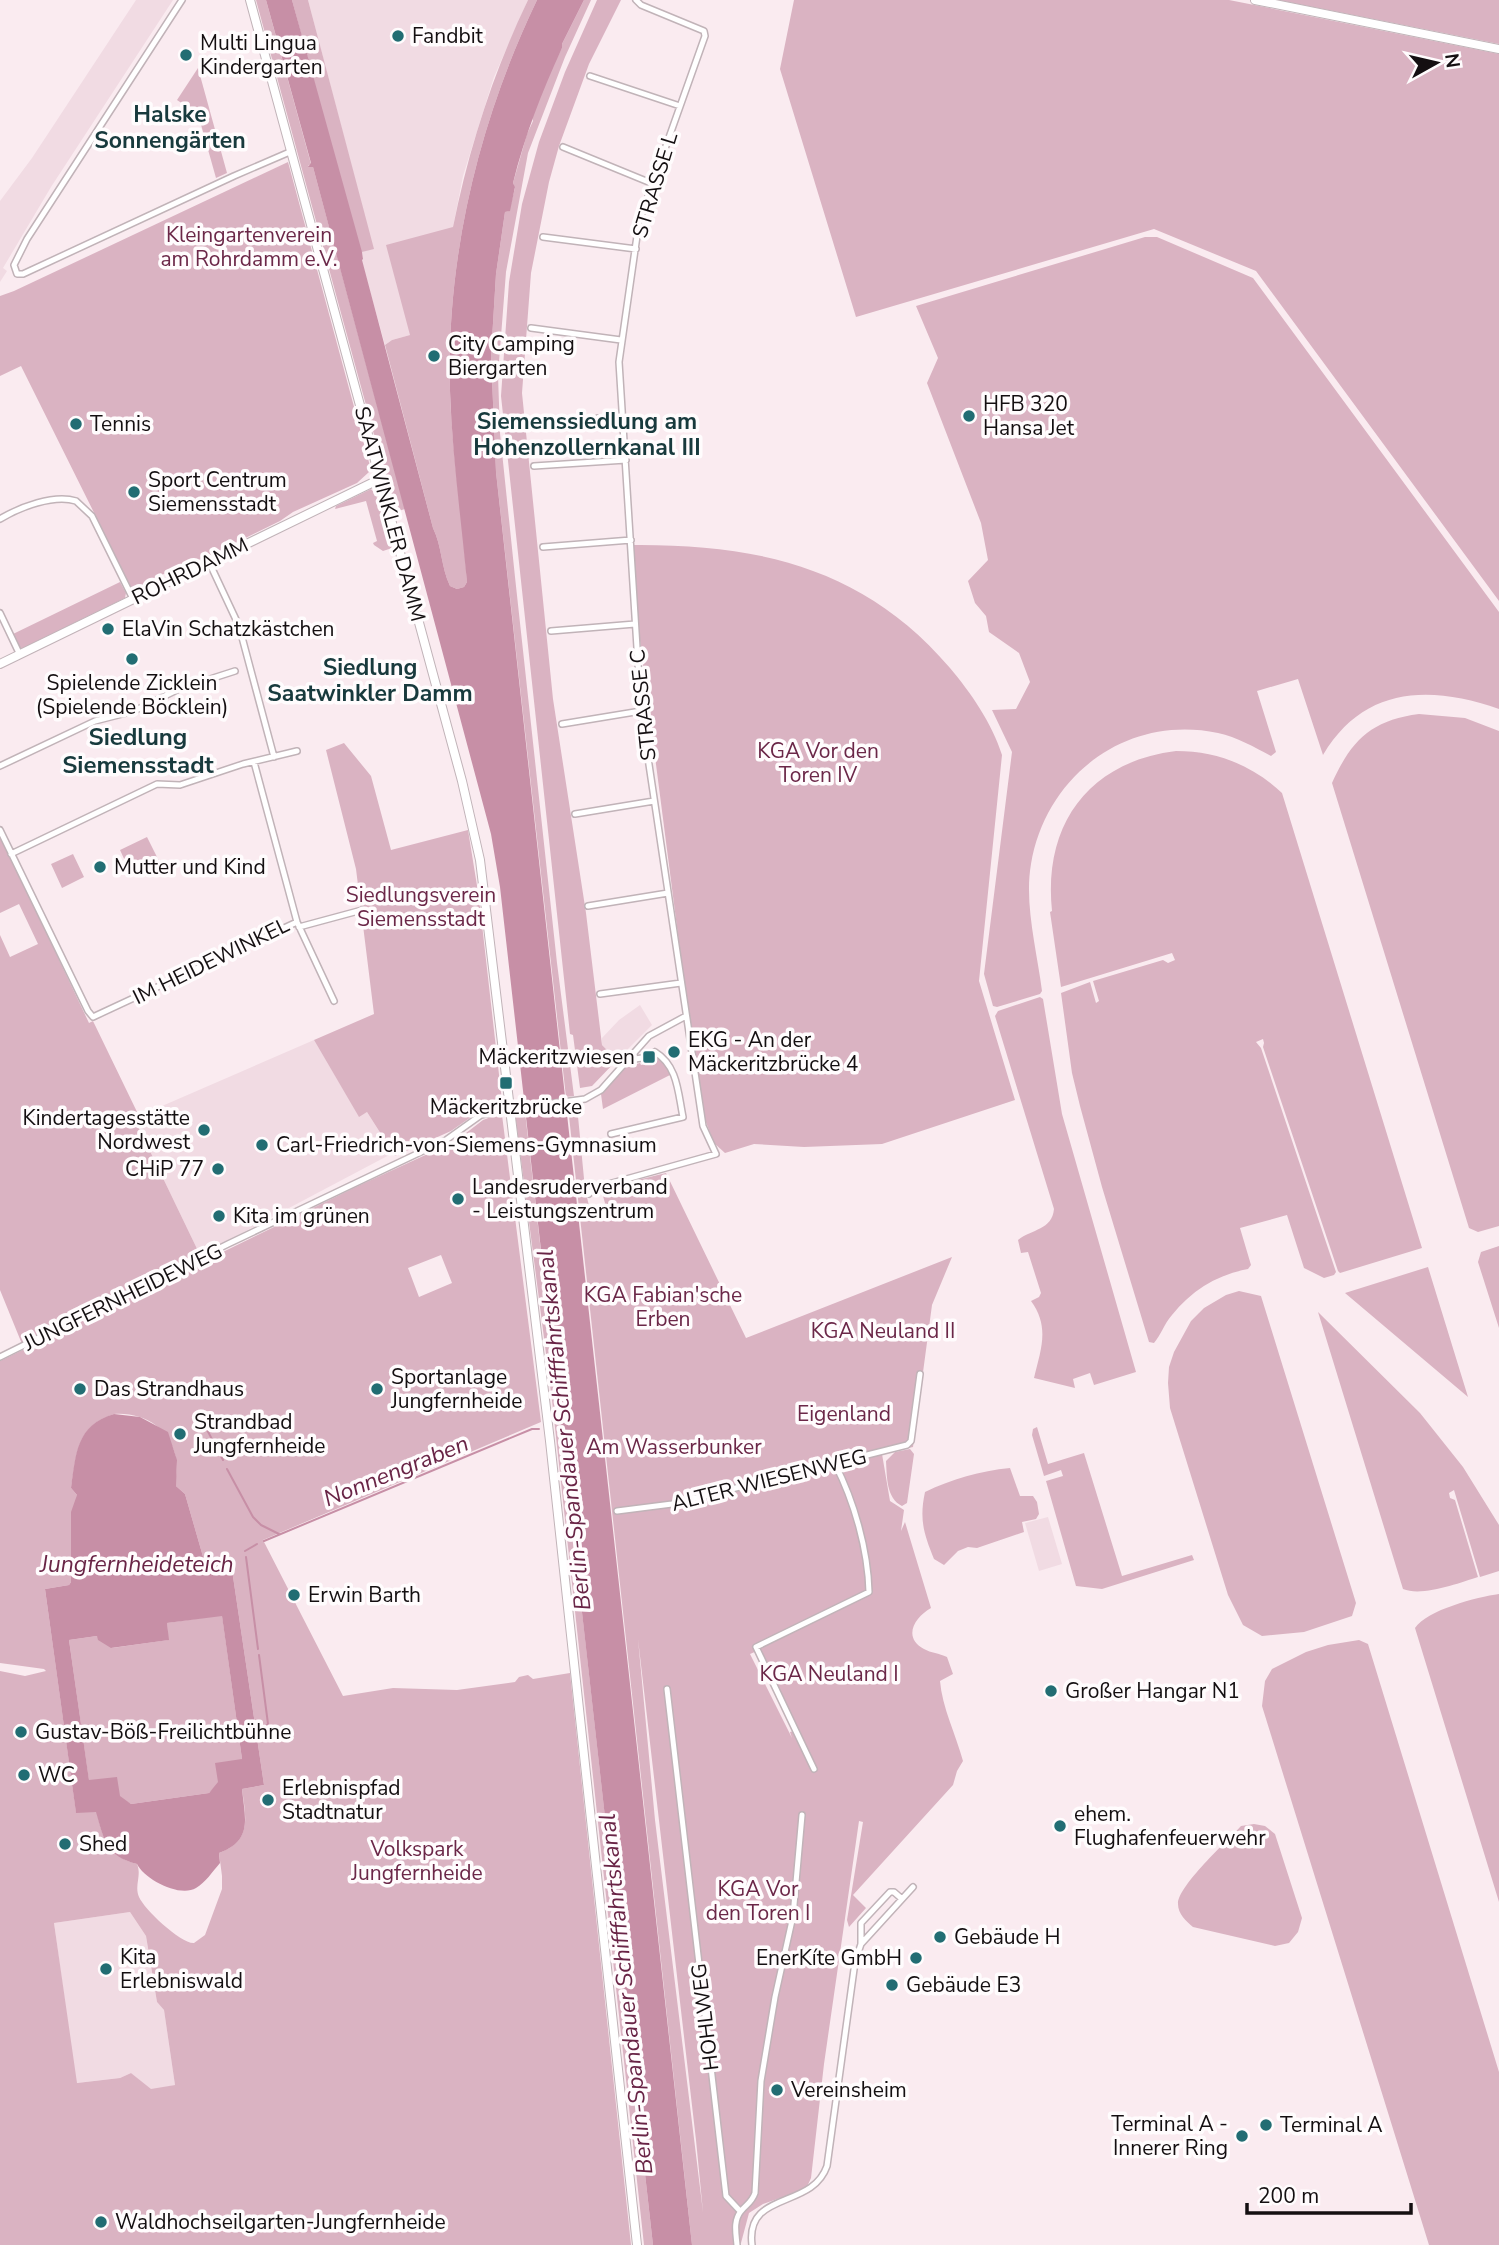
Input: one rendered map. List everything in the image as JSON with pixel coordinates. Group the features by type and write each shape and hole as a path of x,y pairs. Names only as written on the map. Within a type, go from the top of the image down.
{"main road":[{"name":"SAATWINKLER DAMM","path":"250,0 475,835 512,1108 637,2245"},
{"path":"1255,0 1499,49"},
{"name":"ROHRDAMM","path":"0,664 380,479"}],"street":[{"path":"182,0 27,239 14,265 17,274 23,274 292,151"},
{"name":"STRASSE L","path":"623,417 619,362 639,222 705,36 704,31 641,5 636,0"},
{"path":"590,76 680,106"},
{"path":"564,147 651,183"},
{"path":"543,237 636,249"},
{"path":"531,328 621,340"},
{"path":"598,418 623,417"},
{"name":"STRASSE C","path":"589,1194 593,1188 716,1154 703,1126 641,711 623,417"},
{"path":"534,466 626,460"},
{"path":"0,519 54,500 76,501 92,516 133,598"},
{"path":"543,547 631,540"},
{"path":"209,562 232,609 274,757"},
{"path":"0,612 20,655"},
{"path":"551,631 635,624"},
{"path":"0,766 85,725 112,715 134,711 179,689 235,671"},
{"path":"562,724 641,711"},
{"path":"0,830 11,854 157,784 180,785 296,751"},
{"name":"IM HEIDEWINKEL","path":"254,762 298,925"},
{"path":"575,814 654,801"},
{"name":"IM HEIDEWINKEL","path":"11,854 91,1016 97,1016 298,925 362,909"},
{"path":"588,906 668,893"},
{"path":"298,925 334,1001"},
{"path":"600,994 681,983"},
{"path":"628,1060 649,1035 686,1016"},
{"path":"611,1134 683,1117 674,1074 664,1058 655,1052 649,1035"},
{"path":"628,1060 649,1057 655,1052"},
{"name":"JUNGFERNHEIDEWEG","path":"0,1357 446,1140 481,1115 512,1108 585,1099 601,1090 628,1060"},
{"name":"ALTER WIESENWEG","path":"617,1511 672,1504 907,1446 911,1441 920,1374"},
{"path":"814,1769 756,1647 869,1592 858,1528 835,1464"},
{"name":"HOHLWEG","path":"667,1689 726,2196 740,2211"},
{"path":"737,2245 735,2226 740,2211 752,2201 755,2193 761,2081 775,1997 793,1916 802,1815"},
{"path":"861,1944 913,1887"},
{"path":"752,2245 752,2225 765,2209 804,2193 823,2177 827,2166 856,1962 861,1944 861,1923 882,1899 894,1892 902,1899"}],"shaded area":[{"path":"136,0 173,0 51,187 3,268 7,271 0,282 0,201 32,158"},
{"path":"308,0 528,0 494,77 463,176 453,227 410,335 385,345 361,259 362,252 373,248"},
{"path":"640,1005 652,1025 617,1060 602,1045 602,1038 619,1020"},
{"path":"314,1040 359,1116 367,1112 393,1153 200,1255 136,1122 139,1116"},
{"path":"1048,1517 1062,1564 1039,1571 1025,1523"},
{"name":"Kita Erlebniswald","path":"130,1912 146,1936 157,2002 164,2010 175,2085 151,2090 131,2073 120,2078 76,2083 54,1923"}],"green space":[{"path":"256,0 266,0 311,164 308,166 313,167 405,509 395,512"},
{"path":"292,0 308,0 374,249 362,252 359,249"},
{"path":"528,0 537,0 498,93 470,190 460,240 450,340 450,391 467,582 464,587 457,589 450,586 445,571 385,345 410,335 386,245 453,227 483,111"},
{"path":"584,0 591,0 565,57 528,153 506,272 498,375 500,433 515,577 574,1096 566,1097 496,472 491,356 496,274 505,212 509,211 515,188 513,183 532,117 548,75"},
{"path":"597,0 621,0 589,64 549,182 531,273 522,393 553,699 586,913 602,1045 617,1060 592,1086 580,1088 573,1035 570,1034 501,396 509,282 522,204 539,142 565,72"},
{"path":"794,0 1229,0 1499,54 1499,601 1256,271 1154,229 856,317 780,69"},
{"path":"1278,0 1499,0 1499,44"},
{"name":"Halske Sonnengärten","path":"198,68 227,173 216,178 198,114 177,100"},
{"name":"Kleingartenverein am Rohrdamm e.V.","path":"288,162 370,466 369,472 357,483 293,512 203,559 186,562 132,589 21,366 0,376 0,296"},
{"path":"1145,237 1157,237 1253,278 1499,612 1499,709 1448,696 1400,697 1358,715 1340,732 1323,755 1298,679 1257,691 1276,752 1271,756 1225,735 1184,730 1152,733 1123,743 1096,758 1073,778 1054,803 1040,832 1031,864 1030,911 1042,991 1040,994 997,1007 993,1006 984,974 1012,752 992,710 1016,709 1030,682 1019,653 989,632 986,616 975,603 968,581 988,560 981,523 927,383 938,358 916,306"},
{"path":"371,489 376,495 392,548 383,551 373,543 377,541 366,501 335,509 336,506"},
{"name":"KGA Vor den Toren IV","path":"633,545 724,550 766,557 807,569 846,585 882,606 917,634 950,668 973,698 993,731 1002,755 979,981 1015,1100 882,1144 804,1147 754,1144 725,1153 714,1143 704,1117 689,1020 638,625"},
{"path":"120,582 126,593 125,598 20,648 13,634"},
{"path":"1419,714 1465,718 1499,731 1499,1226 1478,1232 1469,1228 1332,783 1355,744 1375,727"},
{"name":"Siedlungsverein Siemensstadt","path":"344,743 371,776 391,850 468,830 479,898 502,1101 474,1115 451,1131 395,1156 367,1112 359,1117 314,1040 374,1014 356,869 326,750"},
{"path":"1176,751 1220,757 1246,767 1282,793 1422,1248 1340,1273 1338,1271 1263,1047 1263,1039 1256,1042 1261,1048 1336,1272 1324,1278 1304,1268 1287,1215 1240,1228 1251,1265 1248,1269 1226,1275 1197,1291 1172,1315 1154,1343 1149,1342 1080,1106 1072,1073 1061,993 1090,982 1096,1003 1099,1001 1093,981 1163,960 1168,963 1175,960 1172,953 1061,987 1050,912 1051,880 1055,851 1064,825 1078,803 1096,784 1118,769 1145,758"},
{"path":"0,835 89,1023 93,1021 139,1116 136,1122 200,1255 22,1344 0,1290 0,935 10,957 38,944 19,904 0,913"},
{"path":"147,837 160,863 132,876 120,850"},
{"path":"73,854 84,877 62,888 51,864"},
{"path":"1040,997 1043,999 1062,1114 1136,1372 1094,1385 1090,1373 1073,1379 1075,1388 1034,1378 1042,1329 1031,1301 1041,1293 1028,1252 1021,1253 1018,1240 1050,1221 1054,1209 995,1016 998,1011"},
{"path":"657,1057 663,1060 672,1074 603,1109 601,1094 626,1067 647,1064"},
{"path":"577,1106 589,1206 603,1206 605,1203 601,1189 666,1173 746,1338 952,1257 932,1305 913,1447 882,1454 890,1501 904,1510 901,1531 905,1522 931,1608 916,1622 912,1633 917,1644 924,1649 947,1657 953,1674 940,1681 941,1691 963,1761 953,1785 853,1895 866,1908 849,1927 847,1920 863,1822 859,1821 824,2064 811,2178 806,2189 763,2204 749,2213 741,2243 736,2245 692,2245 568,1107","holes":["638,1639 696,2140 703,2212 655,1820","757,1651 816,1766 816,1767 794,1731 790,1732 792,1738 750,1654"]},
{"path":"525,1112 653,2245 644,2245 552,1400 515,1113"},
{"name":"Volkspark Jungfernheide","path":"502,1115 541,1422 263,1540 343,1696 393,1688 457,1690 515,1682 519,1677 528,1675 533,1679 570,1673 631,2245 0,2245 0,1671 25,1676 46,1671 0,1663 0,1361 457,1140 483,1120","holes":["441,1255 452,1283 419,1297 408,1268","114,1414 125,1414 145,1419 162,1430 173,1447 177,1461 176,1486 185,1494 206,1567 231,1563 264,1785 242,1789 245,1810 242,1835 230,1848 219,1853 222,1889 205,1935 194,1943 172,1932 142,1902 138,1893 137,1864 120,1857 108,1845 97,1812 76,1812 45,1589 69,1585 71,1582 77,1495 71,1488 77,1452 85,1433 101,1419","130,1912 146,1936 157,2002 164,2010 175,2085 151,2089 131,2073 120,2078 77,2083 54,1923"]},
{"path":"1499,1246 1499,1328 1478,1262 1481,1252"},
{"path":"1428,1267 1468,1397 1345,1293"},
{"path":"1239,1291 1261,1296 1356,1603 1352,1616 1304,1632 1262,1636 1243,1625 1228,1595 1170,1408 1169,1367 1191,1321 1204,1308"},
{"path":"1318,1312 1420,1413 1463,1467 1499,1525 1499,1571 1480,1577 1454,1490 1449,1493 1450,1498 1455,1500 1478,1577 1430,1590 1403,1589"},
{"path":"1037,1427 1048,1464 1084,1453 1122,1576 1192,1555 1194,1560 1102,1589 1076,1586 1046,1481 1063,1476 1061,1470 1044,1476 1032,1435 1033,1429"},
{"path":"910,1449 914,1454 907,1503 902,1506 890,1492 886,1461 895,1452"},
{"path":"1010,1468 1020,1496 1033,1496 1037,1502 1039,1514 1036,1519 1022,1522 1024,1532 977,1548 968,1547 958,1551 944,1565 934,1559 923,1527 925,1492 966,1476"},
{"path":"1499,1594 1499,1902 1415,1628 1421,1621 1441,1610"},
{"path":"222,1615 242,1759 209,1793 131,1804 89,1781 69,1640 97,1636 112,1648 168,1640 167,1623"},
{"path":"1359,1640 1368,1644 1499,2072 1499,2245 1429,2245 1262,1706 1265,1681 1272,1669 1306,1652"},
{"path":"1241,1826 1265,1826 1275,1834 1302,1918 1298,1932 1289,1943 1275,1946 1193,1927 1178,1908 1185,1887 1204,1864"}],"water":[{"name":"Berlin-Spandauer Schifffahrtskanal","path":"266,0 292,0 362,252 445,571 450,586 457,589 464,587 467,582 453,438 450,340 460,240 470,190 498,93 537,0 584,0 562,44 534,115 513,183 515,187 510,211 505,212 496,274 491,356 496,472 692,2245 653,2245 500,887 491,834 313,167 308,167 311,163"},
{"name":"Jungfernheideteich","path":"114,1414 140,1417 168,1432 177,1460 176,1486 185,1494 206,1567 231,1563 264,1785 242,1789 245,1819 242,1835 230,1848 219,1853 220,1863 206,1880 189,1890 172,1889 155,1881 137,1864 127,1861 113,1851 104,1839 96,1812 76,1813 45,1589 69,1585 71,1582 71,1512 77,1495 71,1488 74,1464 85,1433 101,1419","holes":["222,1616 242,1759 215,1763 218,1782 209,1793 131,1804 120,1796 117,1777 89,1780 69,1640 97,1636 98,1640 111,1648 169,1640 167,1623"]}],"waterway":[{"path":"201,1425 205,1426 223,1460"},
{"name":"Nonnengraben","path":"264,1541 532,1429 539,1429"},
{"path":"227,1469 253,1517 261,1525 279,1534"},
{"name":"Nonnengraben","path":"245,1551 257,1544"},
{"name":"Nonnengraben","path":"246,1557 258,1649"},
{"name":"Nonnengraben","path":"259,1655 268,1724 264,1728"}],"place":[{"name":"Fandbit","path":"398,36"},
{"name":"Multi Lingua Kindergarten","path":"186,55"},
{"name":"City Camping Biergarten","path":"434,356"},
{"name":"HFB 320 Hansa Jet","path":"969,416"},
{"name":"Tennis","path":"76,424"},
{"name":"Sport Centrum Siemensstadt","path":"134,492"},
{"name":"ElaVin Schatzkästchen","path":"108,629"},
{"name":"Spielende Zicklein (Spielende Böcklein)","path":"132,659"},
{"name":"Mutter und Kind","path":"100,867"},
{"name":"EKG - An der Mäckeritzbrücke 4","path":"674,1052"},
{"name":"Mäckeritzwiesen","path":"649,1057"},
{"name":"Mäckeritzbrücke","path":"506,1083"},
{"name":"Kindertagesstätte Nordwest","path":"204,1130"},
{"name":"Carl-Friedrich-von-Siemens-Gymnasium","path":"262,1145"},
{"name":"CHiP 77","path":"218,1169"},
{"name":"Landesruderverband - Leistungszentrum","path":"458,1199"},
{"name":"Kita im grünen","path":"219,1216"},
{"name":"Das Strandhaus","path":"80,1389"},
{"name":"Sportanlage Jungfernheide","path":"377,1389"},
{"name":"Strandbad Jungfernheide","path":"180,1434"},
{"name":"Erwin Barth","path":"294,1595"},
{"name":"Großer Hangar N1","path":"1051,1691"},
{"name":"Gustav-Böß-Freilichtbühne","path":"21,1732"},
{"name":"WC","path":"24,1775"},
{"name":"Erlebnispfad Stadtnatur","path":"268,1800"},
{"name":"ehem. Flughafenfeuerwehr","path":"1060,1826"},
{"name":"Shed","path":"65,1844"},
{"name":"Gebäude H","path":"940,1937"},
{"name":"EnerKíte GmbH","path":"916,1958"},
{"name":"Kita Erlebniswald","path":"106,1969"},
{"name":"Gebäude E3","path":"892,1985"},
{"name":"Vereinsheim","path":"777,2090"},
{"name":"Terminal A","path":"1266,2125"},
{"name":"Terminal A - Innerer Ring","path":"1242,2136"},
{"name":"Waldhochseilgarten-Jungfernheide","path":"101,2222"}],"district":[{"name":"Halske Sonnengärten","path":"170,127"},
{"name":"Siemenssiedlung am Hohenzollernkanal III","path":"587,434"},
{"name":"Siedlung Saatwinkler Damm","path":"370,680"},
{"name":"Siedlung Siemensstadt","path":"138,751"}],"park label":[{"name":"KGA Fabian'sche Erben","path":"663,1307"},
{"name":"KGA Neuland II","path":"883,1331"},
{"name":"Eigenland","path":"844,1414"},
{"name":"Am Wasserbunker","path":"674,1447"},
{"name":"KGA Neuland I","path":"829,1674"},
{"name":"KGA Vor den Toren I","path":"758,1901"}]}
